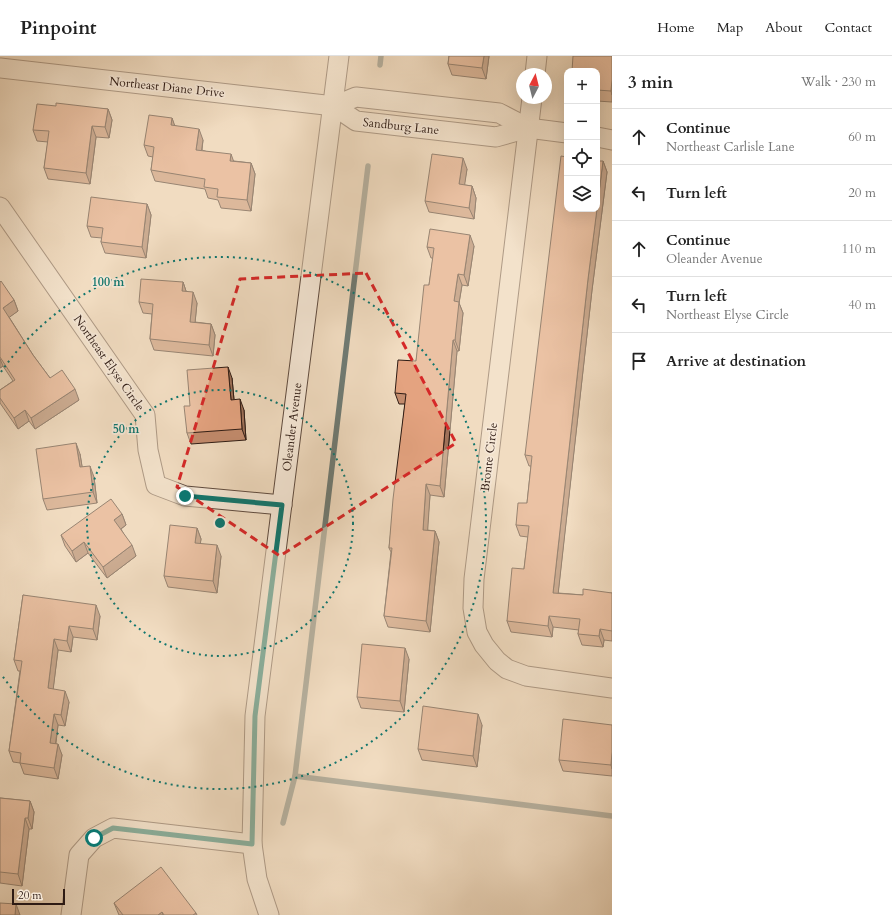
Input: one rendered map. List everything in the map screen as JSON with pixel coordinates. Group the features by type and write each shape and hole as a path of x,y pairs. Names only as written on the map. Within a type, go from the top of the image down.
{"street":[{"name":"Oleander Avenue","path":"269,915 257,879 252,844 255,716 334,106 339,56"},
{"path":"536,68 538,56"},
{"name":"Northeast Diane Drive","path":"0,68 334,106"},
{"name":"Sandburg Lane","path":"334,106 356,97 499,113 528,128 564,133"},
{"name":"Bronte Circle","path":"531,104 476,563 473,608 477,632 484,645 507,669 526,676 612,688"},
{"path":"600,138 612,140"},
{"name":"Northeast Elyse Circle","path":"0,208 145,415 148,450 156,485 185,496 282,505"},
{"path":"71,915 79,855 94,838 113,828 252,844"}],"highlighted area":[{"path":"366,273 456,443 280,556 177,487 240,279"}],"building":[{"path":"449,56 484,56 482,68 448,64"},
{"path":"573,56 612,56 611,91 600,90 600,68 572,68"},
{"path":"56,103 108,109 105,127 92,126 86,173 44,168 49,131 33,130 37,104 56,106"},
{"path":"149,115 172,118 171,125 199,129 196,150 231,154 230,161 251,163 247,200 217,197 218,189 204,187 205,179 151,170 154,147 144,145"},
{"path":"432,154 463,158 459,184 472,186 469,208 425,201"},
{"path":"561,156 564,156 564,212 597,212 553,593 583,595 583,589 612,593 612,631 600,629 599,636 578,634 580,619 549,616 548,626 507,621 512,568 524,569 529,526 516,525 518,503 527,503 532,456 525,455"},
{"path":"600,161 603,161 600,185"},
{"path":"91,197 147,204 142,247 101,242 103,228 87,226"},
{"path":"430,229 470,235 464,275 458,274 454,301 459,302 455,340 453,340 440,486 426,484 423,530 435,531 426,621 384,616 392,548 389,548 393,499 406,394 395,393 398,360 416,361 424,285 429,285 434,248 427,247"},
{"path":"141,279 183,282 182,291 193,292 190,322 211,324 209,345 150,339 153,304 139,302"},
{"path":"1,281 14,300 3,308 33,355 50,378 62,370 75,389 31,418 25,410 14,418 0,398 0,390 15,380 0,357"},
{"path":"228,367 231,400 240,399 242,429 187,433 184,406 190,406 187,370"},
{"path":"76,443 80,467 90,466 93,492 43,499 36,449"},
{"path":"111,499 122,514 114,520 132,545 103,567 84,542 72,551 61,535"},
{"path":"170,525 197,528 195,543 217,545 213,581 164,576"},
{"path":"23,595 96,605 93,629 69,626 67,641 54,639 48,688 65,691 61,715 54,714 50,743 58,744 54,768 20,763 21,753 9,751 22,661 14,660"},
{"path":"362,644 405,648 400,701 357,697"},
{"path":"423,706 478,714 473,756 418,749"},
{"path":"563,719 612,725 611,765 559,760"},
{"path":"0,798 30,801 28,818 25,818 18,874 0,872"},
{"path":"161,867 196,913 193,915 164,915 162,912 158,915 123,915 114,903"},
{"path":"0,903 16,904 15,915 0,915"}],"waterway":[{"path":"380,65 381,56"},
{"path":"283,823 295,776 368,166"},
{"path":"295,776 612,816"}],"route":[{"path":"94,838 113,828 252,844 255,716 282,505 185,496"}]}
